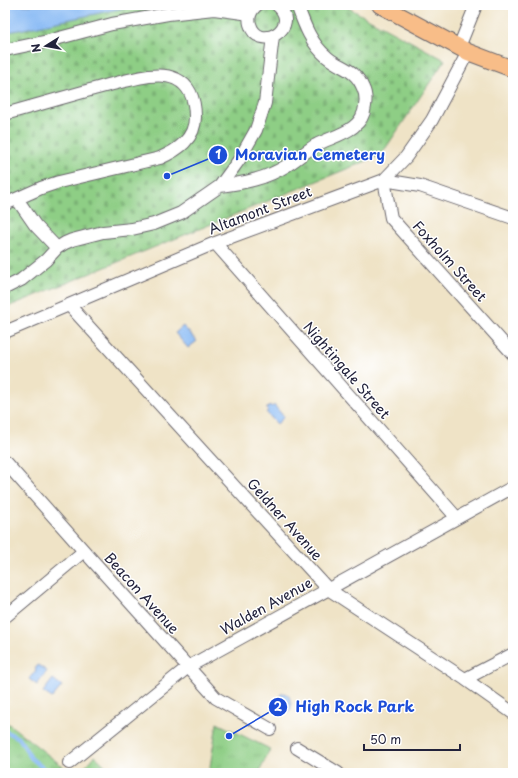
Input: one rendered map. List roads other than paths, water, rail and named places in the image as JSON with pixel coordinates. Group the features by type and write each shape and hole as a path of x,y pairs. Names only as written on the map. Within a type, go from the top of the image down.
{"main road":[{"path":"380,5 463,49 513,68"}],"street":[{"path":"5,50 48,41 112,24 168,14 214,9 254,9 249,19 250,25 257,34 262,37 268,37 278,34 282,29 285,18 280,9 297,5 308,34 318,48 327,57 353,73 360,81 366,99 365,111 361,120 354,127 315,146 276,172 251,182 220,186"},
{"name":"Altamont Street","path":"5,332 216,243 384,180 406,157 432,120 463,49 476,5"},
{"path":"5,288 21,280 46,260 57,248 65,243 103,232 132,229 154,224 181,213 220,186 239,160 256,130 266,103 273,36"},
{"path":"5,114 120,82 150,76 162,76 174,78 183,83 190,92 194,105 195,126 184,144 172,153 160,158 59,182 5,204"},
{"path":"384,180 420,186 513,218"},
{"name":"Foxholm Street","path":"384,180 390,218 513,354"},
{"path":"17,199 35,225 57,248"},
{"name":"Nightingale Street","path":"216,243 457,518"},
{"name":"Geldner Avenue","path":"69,305 328,589 466,679 513,713"},
{"name":"Beacon Avenue","path":"5,462 216,698 270,729"},
{"name":"Walden Avenue","path":"70,763 188,667 513,487"},
{"path":"5,618 84,551"},
{"path":"466,679 513,654"},
{"path":"297,748 338,773"}],"water":[{"path":"5,5 138,5 5,32"},
{"path":"183,326 197,341 188,348 175,333"},
{"path":"270,405 272,407 274,405 284,417 277,424 266,412 268,411 266,409"},
{"path":"38,665 47,671 37,685 29,679"},
{"path":"53,679 62,686 52,698 43,692"},
{"path":"282,693 285,693 290,698 291,709 288,712 283,711 280,708 280,696"}],"waterway":[{"path":"5,731 19,738 31,758 49,773"}],"place":[{"name":"Moravian Cemetery","path":"167,176"},
{"name":"High Rock Park","path":"229,736"}]}
